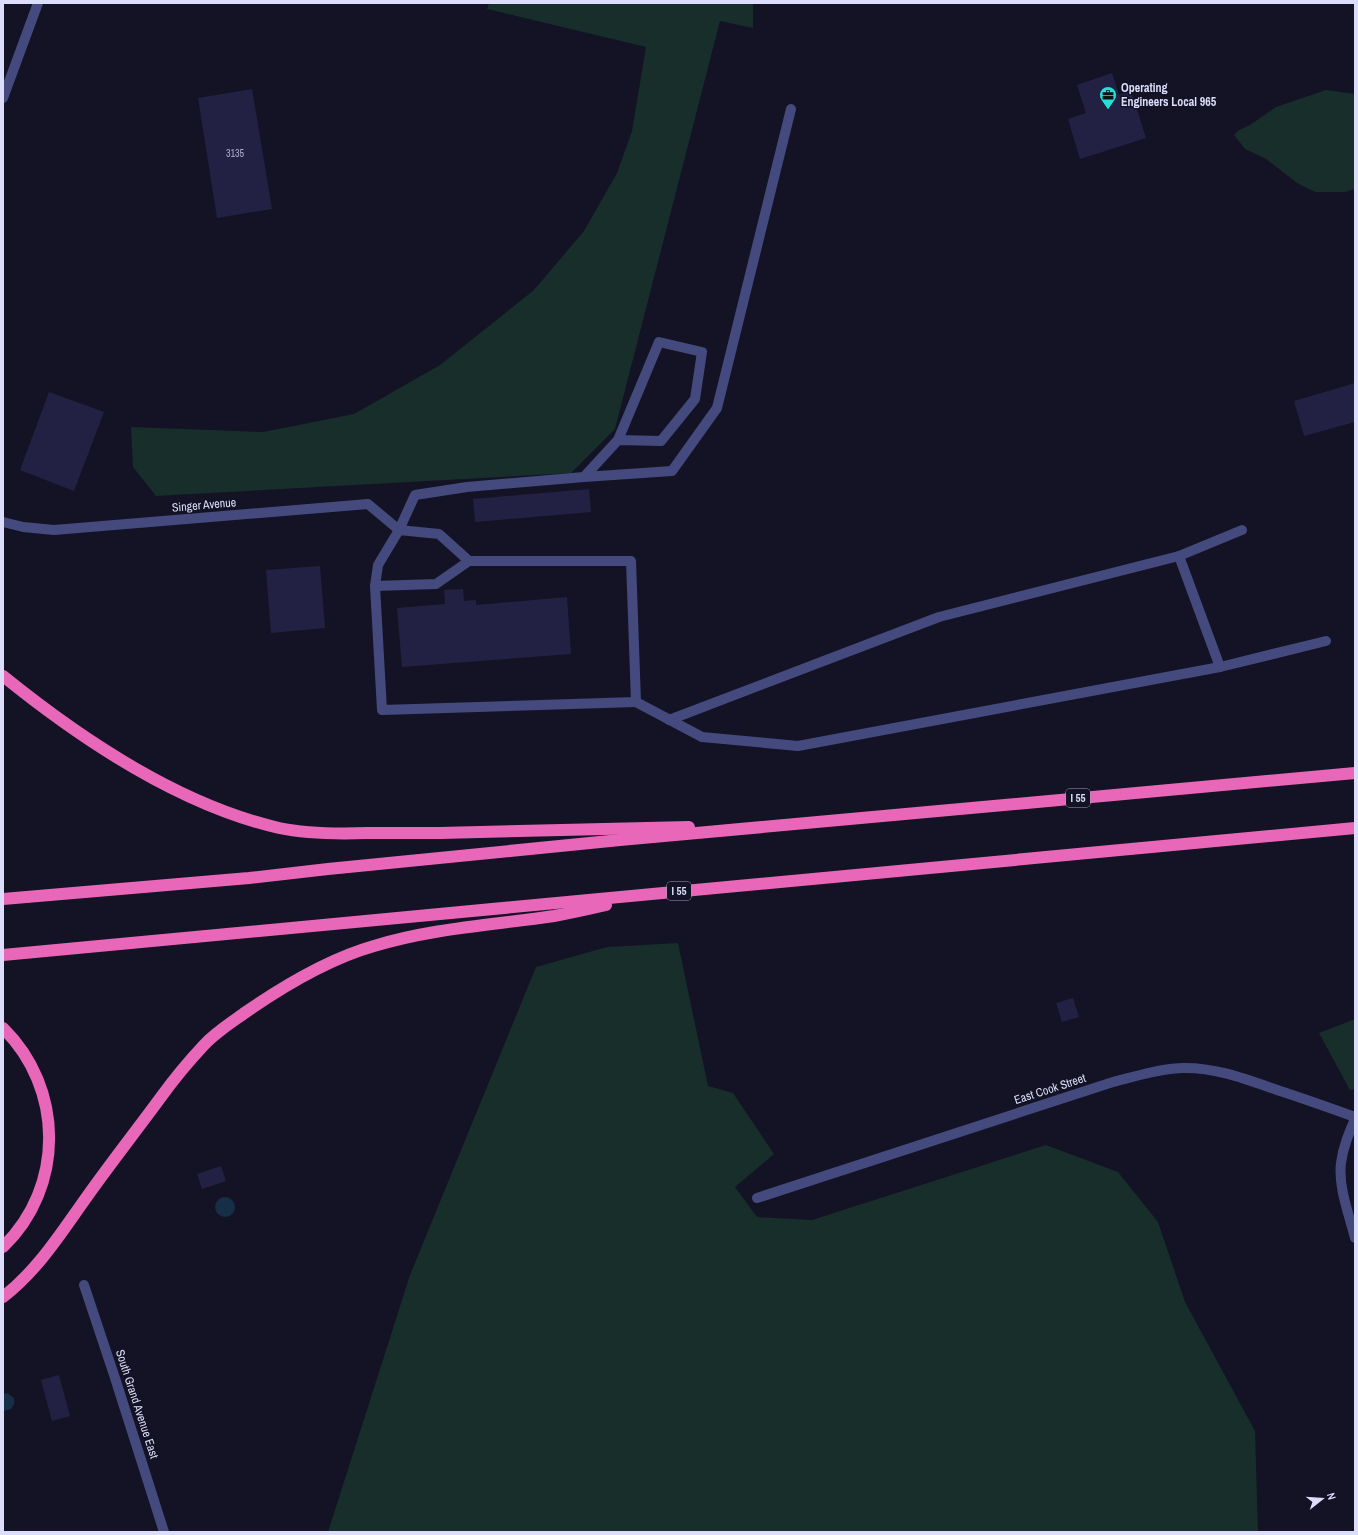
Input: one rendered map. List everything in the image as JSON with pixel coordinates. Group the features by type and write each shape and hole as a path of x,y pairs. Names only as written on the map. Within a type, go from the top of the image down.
{"highway":[{"path":"3,676 38,704 86,738 139,770 181,793 228,812 280,828 322,834 338,834 802,824"},
{"name":"I 55","path":"3,899 249,878 328,868 1355,773"},
{"name":"I 55","path":"3,955 1355,828"},
{"path":"3,1296 16,1287 52,1246 86,1197 174,1080 205,1044 230,1023 290,984 346,955 410,937 462,927 555,915 673,892"},
{"path":"3,1028 13,1038 30,1064 41,1088 47,1107 49,1126 46,1167 40,1192 29,1214 3,1247"}],"street":[{"path":"3,98 38,3"},
{"path":"791,109 717,408 672,471 467,487 415,495 399,530 378,565 375,586 382,710 636,702 702,737 798,746 1220,667 1326,641"},
{"path":"584,477 618,440 659,342 702,352 695,399 661,441 618,440"},
{"name":"Singer Avenue","path":"3,522 24,528 54,530 368,504 399,530"},
{"path":"399,530 439,534 469,560"},
{"path":"669,720 939,617 1179,556 1242,530"},
{"path":"1179,556 1220,667"},
{"path":"375,586 436,584 469,560 631,561 636,702"},
{"name":"East Cook Street","path":"756,1198 1113,1082 1161,1070 1183,1068 1229,1074 1248,1079 1355,1118"},
{"path":"1355,1118 1344,1148 1341,1163 1341,1183 1355,1238"},
{"name":"South Grand Avenue East","path":"84,1285 118,1385 164,1532"}],"green space":[{"path":"489,3 753,3 753,28 720,21 615,429 571,473 156,496 133,467 131,427 263,432 354,414 440,365 534,290 584,231 617,173 632,131 646,47 487,9"},
{"path":"1326,90 1355,94 1355,189 1345,192 1315,192 1297,183 1266,159 1245,149 1234,135 1239,130 1250,125 1276,107"},
{"path":"678,943 708,1086 733,1093 774,1154 735,1187 757,1217 812,1220 1046,1145 1118,1172 1158,1222 1185,1302 1255,1431 1258,1532 328,1532 410,1275 536,967 607,947"},
{"path":"1355,1019 1355,1089 1350,1090 1319,1033"}],"water":[{"path":"225,1197 232,1200 235,1207 232,1214 225,1217 218,1214 215,1207 218,1200"},
{"path":"7,1393 14,1398 14,1404 11,1409 4,1411 3,1394"}],"building":[{"path":"1112,73 1119,95 1131,91 1146,138 1080,159 1068,119 1086,113 1077,85"},
{"path":"252,89 272,209 217,218 198,98"},
{"path":"1355,383 1355,422 1304,436 1294,401"},
{"path":"49,392 104,412 74,491 20,470"},
{"path":"589,489 591,512 475,522 473,499"},
{"path":"320,566 325,628 271,633 266,570"},
{"path":"463,589 464,601 476,600 476,605 567,597 571,654 402,667 397,608 445,604 444,590"},
{"path":"1073,998 1079,1017 1062,1022 1056,1003"},
{"path":"221,1166 226,1181 202,1189 197,1174"},
{"path":"59,1375 70,1416 52,1421 41,1380"}],"place":[{"name":"Operating Engineers Local 965","path":"1108,110"}]}
